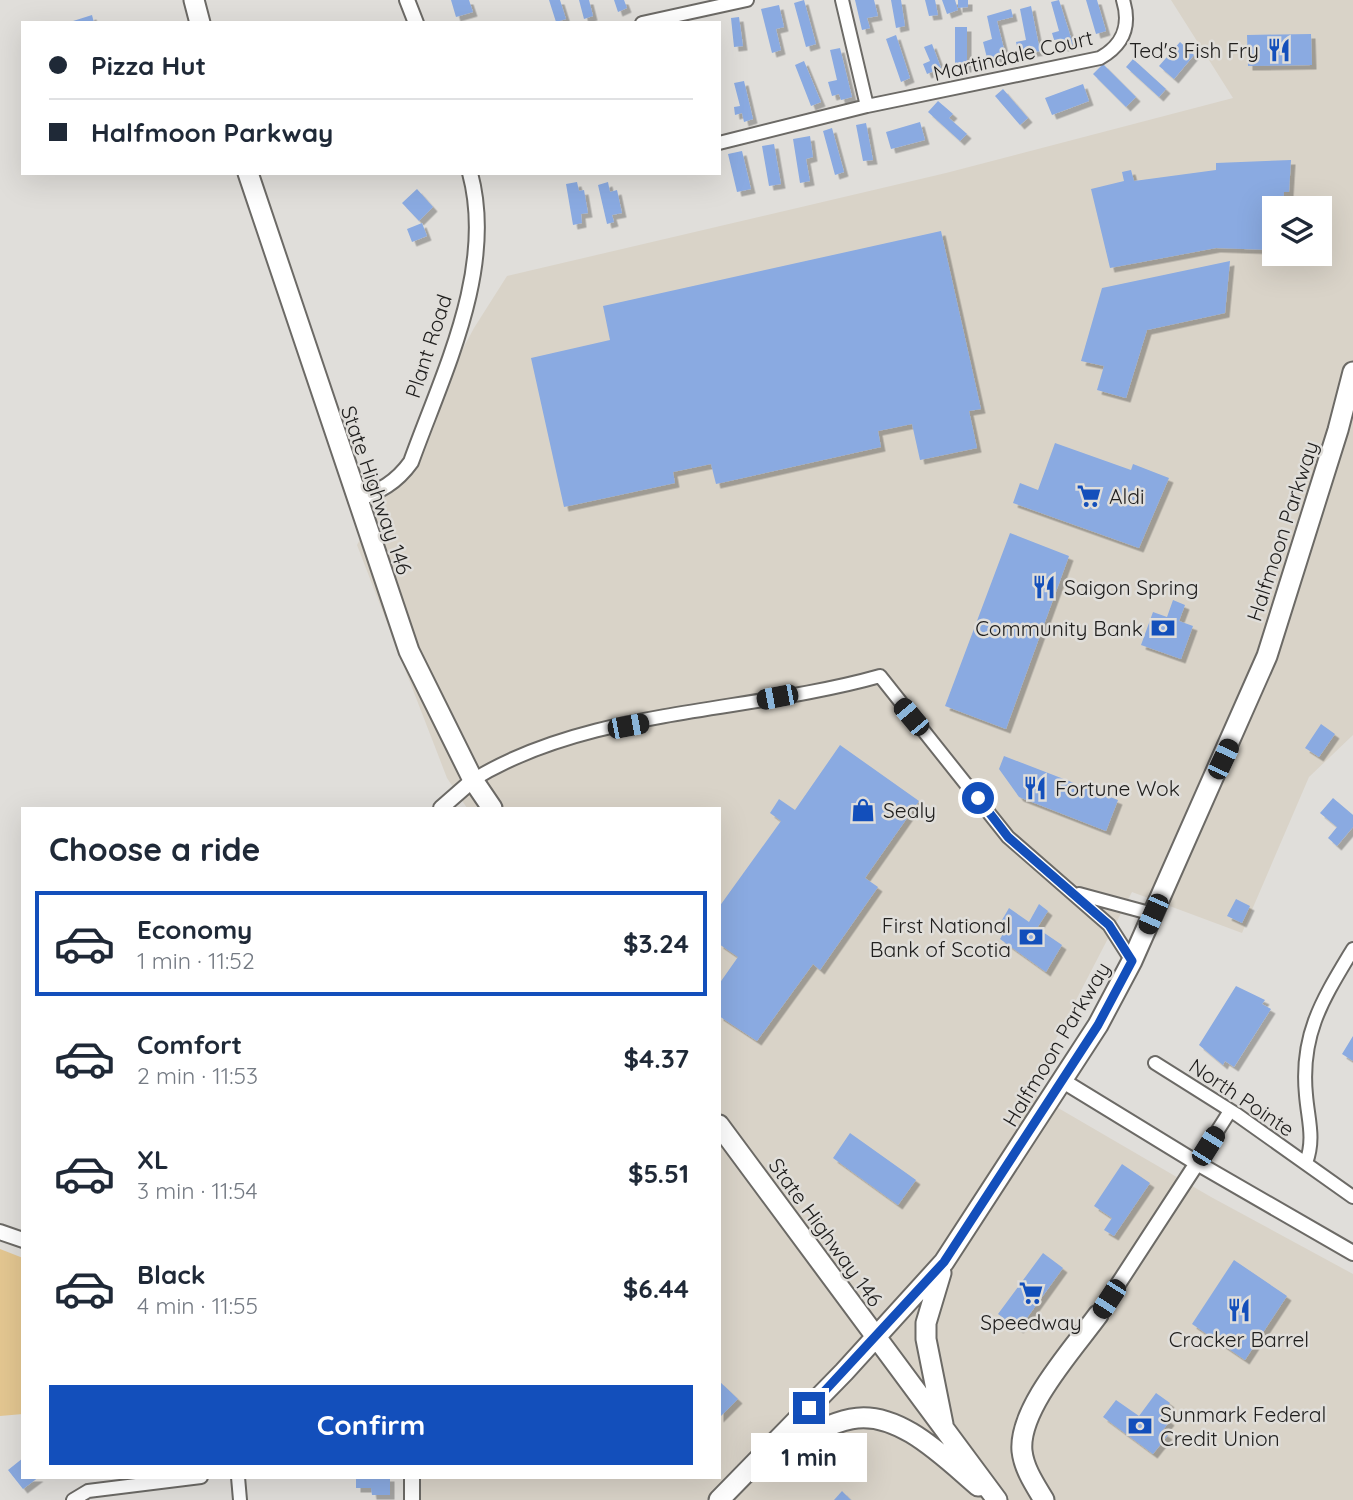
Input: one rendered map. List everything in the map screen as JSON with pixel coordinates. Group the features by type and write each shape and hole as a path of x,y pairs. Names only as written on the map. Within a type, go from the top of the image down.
{"main road":[{"path":"194,0 199,21"},
{"name":"State Highway 146","path":"249,175 409,651 474,780 491,807"},
{"name":"Halfmoon Parkway","path":"719,1500 944,1262 1098,1025 1132,961 1241,719 1266,656 1338,430 1353,372"},
{"name":"State Highway 146","path":"721,1128 996,1500"},
{"path":"943,1426 926,1331 932,1298 944,1262"},
{"path":"1044,1500 1028,1473 1022,1450 1025,1424 1034,1406 1098,1315"},
{"path":"757,1461 833,1425 852,1419 873,1419 900,1427 932,1447 996,1500"}],"street":[{"path":"407,0 415,21"},
{"path":"651,21 747,0"},
{"path":"842,0 867,106"},
{"name":"Martindale Court","path":"721,142 867,106 1100,58 1113,50 1121,40 1127,24 1123,0"},
{"name":"Plant Road","path":"356,500 386,488 400,478 411,462 456,338 476,245 476,211 470,175"},
{"path":"442,807 474,780 520,754 598,731 880,676 1008,837 1109,925 1132,961"},
{"path":"1072,892 1153,914"},
{"name":"North Pointe","path":"1306,1163 1312,1134 1306,1095 1307,1042 1325,996 1353,949"},
{"name":"North Pointe","path":"1155,1063 1230,1111 1353,1198"},
{"path":"1063,1081 1197,1163 1353,1253"},
{"path":"1098,1315 1230,1111"},
{"path":"0,1232 21,1239"},
{"path":"73,1500 88,1491 185,1479"},
{"path":"238,1479 240,1500"},
{"path":"412,1479 412,1500"}],"shaded area":[{"path":"1171,0 1353,0 1353,735 1309,777 1242,933 1132,892 1029,1091 1211,1197 1353,1274 1353,1500 417,1500 418,1479 721,1479 721,807 466,807 447,778 357,545 474,328 507,276 946,173 1233,98"},
{"path":"0,1249 21,1257 21,1414 0,1416"}],"building":[{"path":"451,0 469,0 473,12 456,17"},
{"path":"549,0 560,0 566,19 556,21"},
{"path":"579,0 589,0 593,16 584,19"},
{"path":"614,0 624,0 627,8 618,12"},
{"path":"804,0 816,44 806,47 794,3"},
{"path":"855,0 874,0 878,16 867,18 870,28 862,30"},
{"path":"891,0 901,0 905,26 896,28"},
{"path":"925,0 935,0 938,15 929,16"},
{"path":"942,0 955,0 958,10 947,14"},
{"path":"958,0 968,0 968,7 958,8"},
{"path":"1059,0 1073,44 1063,47 1060,39 1054,40 1052,33 1059,31 1051,2"},
{"path":"1086,0 1097,0 1106,31 1096,34"},
{"path":"779,5 784,27 776,29 781,50 772,53 761,9"},
{"path":"1031,6 1040,51 1019,55 1016,42 1026,40 1020,9"},
{"path":"1011,9 1013,17 997,21 1006,57 988,62 983,42 992,39 987,16"},
{"path":"92,15 94,21 73,21"},
{"path":"739,17 743,46 734,47 731,18"},
{"path":"955,27 967,27 967,68 955,68"},
{"name":"Ted's Fish Fry","path":"1311,34 1312,65 1248,66 1247,35"},
{"path":"896,35 910,78 901,82 886,39"},
{"path":"1180,42 1194,55 1174,79 1159,66"},
{"path":"932,44 941,68 927,74 923,64 930,61 924,47"},
{"path":"840,48 852,97 841,100 839,94 832,96 828,82 837,80 830,50"},
{"path":"1133,59 1166,89 1159,97 1126,67"},
{"path":"804,61 821,102 811,106 795,65"},
{"path":"1103,64 1136,97 1126,107 1093,74"},
{"path":"744,81 753,119 744,122 742,113 735,115 734,107 740,106 734,83"},
{"path":"1083,84 1089,101 1052,115 1045,98"},
{"path":"1003,89 1028,118 1020,125 995,96"},
{"path":"938,101 953,114 949,118 967,134 960,141 928,112"},
{"path":"920,122 925,140 891,149 886,132"},
{"path":"866,123 873,160 863,161 856,125"},
{"path":"832,128 844,172 835,175 823,131"},
{"path":"810,136 813,157 806,159 810,181 800,183 793,139"},
{"path":"774,144 781,184 769,186 762,146"},
{"path":"742,151 751,189 737,192 728,154"},
{"path":"1291,160 1289,192 1284,192 1284,196 1262,196 1262,250 1216,248 1110,268 1091,189 1124,181 1122,172 1131,170 1134,181 1216,170 1216,163"},
{"path":"577,182 579,191 584,190 588,213 581,214 582,223 573,225 566,184"},
{"path":"608,182 610,192 617,190 622,213 612,215 614,222 607,224 598,185"},
{"path":"417,189 433,207 419,221 402,203"},
{"path":"422,223 427,236 412,242 407,229"},
{"path":"941,231 981,409 969,411 977,448 920,460 912,424 878,431 881,447 716,484 711,464 673,472 675,483 564,507 531,358 610,340 603,306"},
{"path":"1230,261 1225,313 1147,330 1126,398 1097,390 1104,366 1081,361 1102,288"},
{"name":"Aldi","path":"1055,443 1131,470 1133,464 1169,478 1139,548 1013,503 1020,483 1038,490"},
{"path":"1010,533 1069,556 1006,729 945,706"},
{"path":"1173,600 1185,605 1179,621 1193,626 1181,659 1141,645 1153,612 1167,617"},
{"path":"1321,724 1335,734 1319,757 1305,748"},
{"path":"840,745 919,801 865,878 878,887 820,970 813,964 757,1041 721,1017 721,981 738,957 721,945 721,904 781,821 770,813 779,799 795,810"},
{"path":"1004,756 1118,800 1106,831 1019,797 999,769"},
{"path":"1333,798 1353,815 1353,827 1337,846 1328,838 1337,827 1320,813"},
{"path":"1236,899 1250,906 1242,923 1227,916"},
{"path":"1039,904 1048,911 1037,928 1062,945 1046,972 1000,939 1008,925 1002,920 1009,908 1029,922"},
{"path":"1236,986 1265,1000 1262,1004 1271,1009 1234,1067 1225,1061 1223,1065 1199,1045"},
{"path":"1353,1036 1353,1061 1342,1054"},
{"path":"850,1133 916,1180 898,1205 833,1158"},
{"path":"1122,1164 1150,1183 1114,1236 1104,1230 1112,1218 1094,1206"},
{"path":"1043,1253 1063,1268 1019,1329 998,1314"},
{"name":"Cracker Barrel","path":"1234,1260 1287,1296 1245,1360 1192,1324"},
{"path":"721,1383 738,1399 721,1416"},
{"name":"Sunmark Federal Credit Union","path":"1156,1393 1170,1403 1162,1415 1170,1421 1162,1431 1168,1435 1153,1454 1103,1417 1116,1400 1139,1416"},
{"path":"21,1460 21,1479 36,1479 23,1489 8,1470"},
{"path":"356,1479 390,1479 390,1495 372,1495 371,1488 356,1488"},
{"path":"842,1491 851,1500 834,1500"}],"place":[{"name":"Ted's Fish Fry","path":"1279,50"},
{"name":"Aldi","path":"1089,496"},
{"name":"Saigon Spring","path":"1044,587"},
{"name":"Community Bank","path":"1163,628"},
{"name":"Fortune Wok","path":"1035,788"},
{"name":"Sealy","path":"863,810"},
{"name":"First National Bank of Scotia","path":"1031,937"},
{"name":"Speedway","path":"1031,1293"},
{"name":"Cracker Barrel","path":"1239,1310"},
{"name":"Sunmark Federal Credit Union","path":"1140,1426"}],"route":[{"path":"809,1408 944,1262 1098,1025 1132,961 1109,925 1008,837 978,798"}]}
